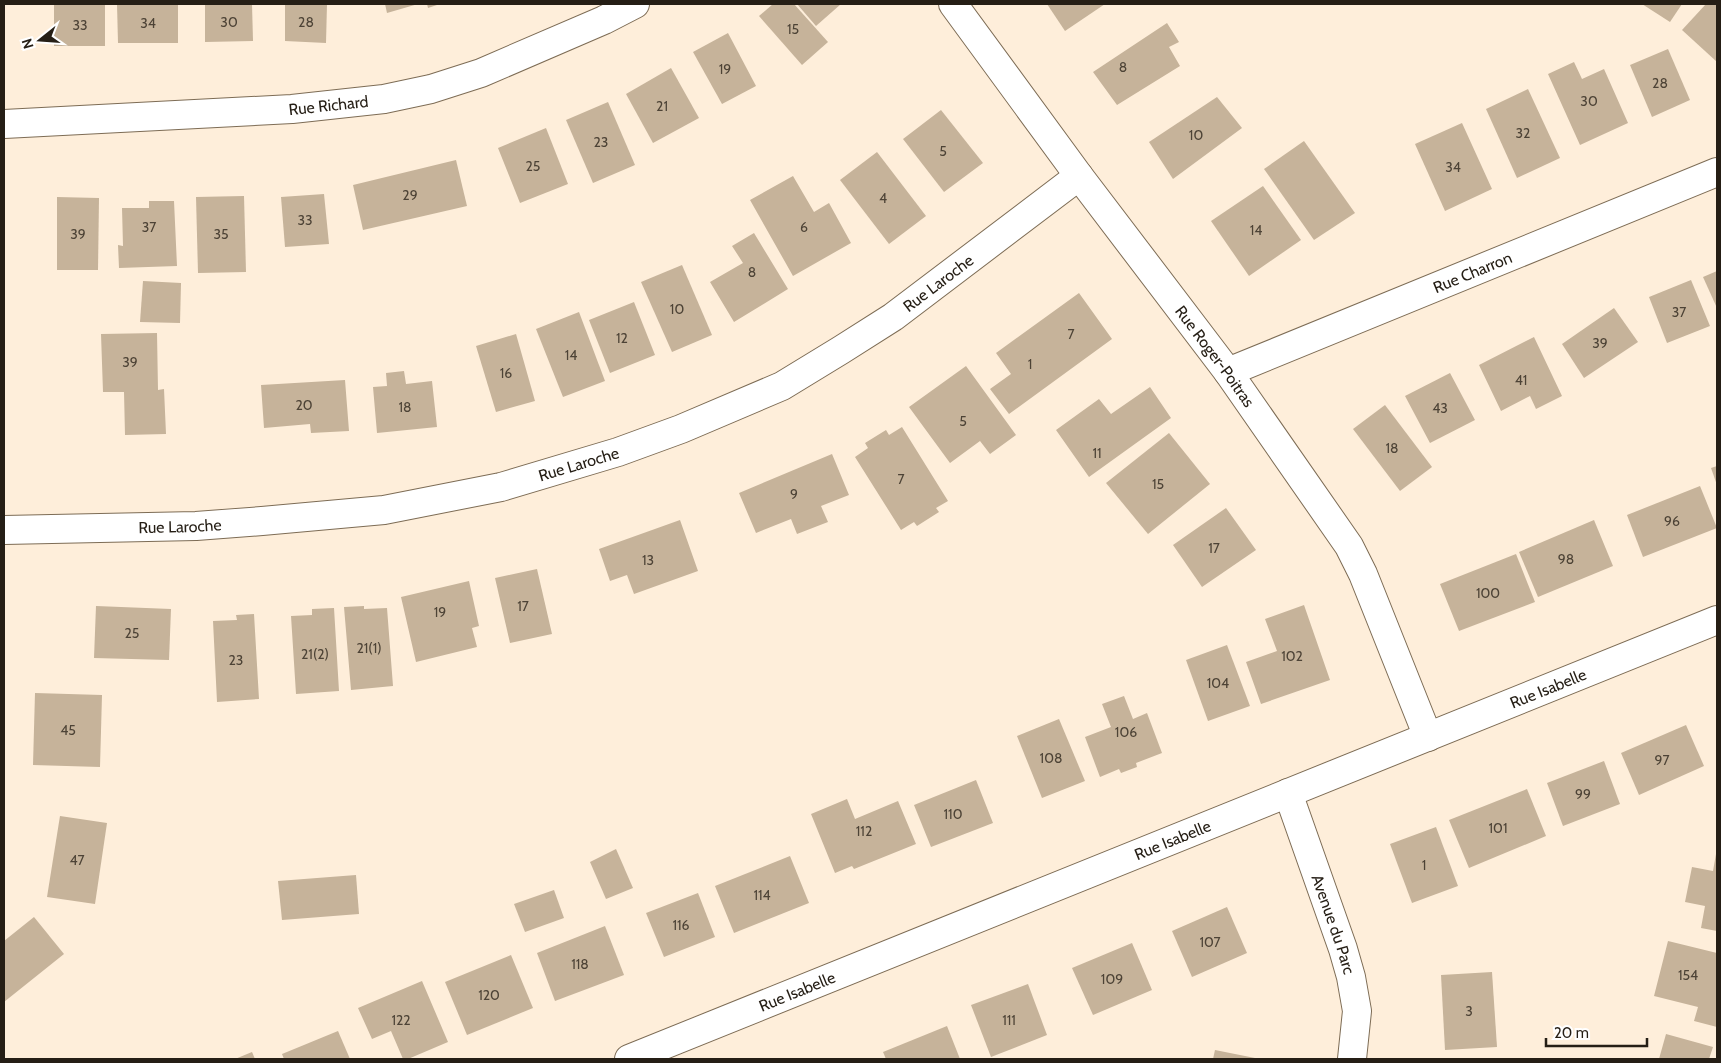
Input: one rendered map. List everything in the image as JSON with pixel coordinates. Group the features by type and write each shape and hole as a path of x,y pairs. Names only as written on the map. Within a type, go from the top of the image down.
{"street":[{"name":"Rue Richard","path":"4,124 292,108 384,100 431,89 481,73 604,20 635,4"},
{"name":"Rue Roger-Poitras","path":"953,4 1079,176 1228,372 1349,546 1363,574 1428,737"},
{"name":"Rue Charron","path":"1228,372 1717,172"},
{"name":"Rue Laroche","path":"4,530 196,526 262,522 384,510 501,487 618,452 730,408 782,386 799,376 893,317 1079,176"},
{"name":"Rue Isabelle","path":"629,1059 1717,620"},
{"name":"Avenue du Parc","path":"1288,793 1343,949 1351,977 1357,1012 1352,1059"}],"building":[{"path":"54,4 105,4 105,46 54,46"},
{"path":"117,4 178,4 178,43 118,43"},
{"path":"205,4 252,4 253,41 205,42"},
{"path":"285,4 327,4 326,43 285,41"},
{"path":"385,4 418,4 387,13"},
{"path":"427,4 440,4 428,8"},
{"path":"773,4 794,4 828,42 802,65 759,16"},
{"path":"797,4 841,4 816,26"},
{"path":"1047,4 1105,4 1065,31"},
{"path":"1642,4 1682,4 1670,22"},
{"path":"1706,4 1717,4 1717,62 1682,30"},
{"path":"1167,23 1179,42 1169,47 1180,66 1117,105 1093,72"},
{"path":"728,33 756,86 722,104 693,52"},
{"path":"1668,49 1690,100 1652,117 1630,65"},
{"path":"1574,62 1582,79 1604,69 1628,123 1580,145 1548,74"},
{"path":"671,68 699,118 653,143 626,94"},
{"path":"1528,89 1560,158 1517,178 1486,109"},
{"path":"1217,97 1242,128 1173,179 1149,142"},
{"path":"608,102 635,165 593,183 566,120"},
{"path":"941,110 983,163 944,192 903,139"},
{"path":"1462,123 1492,189 1445,211 1415,144"},
{"path":"546,128 568,184 520,203 498,148"},
{"path":"1304,141 1355,213 1314,240 1264,169"},
{"path":"877,152 926,216 889,244 840,180"},
{"path":"456,160 467,206 363,230 353,185"},
{"path":"793,176 814,212 829,203 851,243 793,276 750,200"},
{"path":"1263,186 1301,240 1249,276 1211,221"},
{"path":"324,194 329,244 285,247 281,197"},
{"path":"244,196 246,272 198,273 196,197"},
{"path":"57,197 99,198 98,270 57,270"},
{"path":"149,201 174,201 177,266 119,268 118,245 123,246 122,208 149,208"},
{"path":"754,233 788,289 734,322 710,282 743,263 732,246"},
{"path":"682,265 712,335 672,352 641,282"},
{"path":"1717,271 1717,308 1703,277"},
{"path":"1691,280 1710,326 1667,343 1649,297"},
{"path":"143,281 181,283 180,323 140,322"},
{"path":"1079,293 1112,339 1009,414 990,389 1011,374 996,353"},
{"path":"634,302 655,355 610,373 589,320"},
{"path":"1614,308 1638,342 1584,378 1562,344"},
{"path":"579,312 605,381 563,397 536,329"},
{"path":"157,333 158,390 164,389 166,434 125,435 124,392 103,392 101,334"},
{"path":"516,334 535,401 496,412 476,346"},
{"path":"1534,337 1562,396 1536,409 1530,396 1501,411 1479,365"},
{"path":"966,366 1016,435 990,454 980,441 950,463 909,407"},
{"path":"404,371 406,384 432,381 437,427 377,433 373,387 387,386 386,373"},
{"path":"1450,373 1475,420 1430,443 1405,396"},
{"path":"345,380 349,431 311,433 310,424 264,428 261,385"},
{"path":"1150,387 1171,418 1089,477 1056,430 1099,399 1111,414"},
{"path":"1385,405 1432,467 1400,491 1353,429"},
{"path":"902,427 948,501 936,508 939,512 917,526 914,522 901,530 855,457 868,448 865,443 886,430 889,435"},
{"path":"1169,433 1210,484 1148,534 1106,483"},
{"path":"832,454 849,495 821,506 828,522 797,534 791,519 756,533 739,493"},
{"path":"1717,466 1717,485 1711,468"},
{"path":"1700,486 1717,528 1643,557 1627,515"},
{"path":"1226,508 1256,550 1202,587 1173,545"},
{"path":"680,520 698,571 634,594 627,575 610,581 599,549"},
{"path":"1594,520 1613,566 1538,597 1519,552"},
{"path":"1516,554 1535,602 1459,631 1440,584"},
{"path":"537,569 552,634 510,643 495,578"},
{"path":"469,581 479,626 472,628 477,647 416,662 401,597"},
{"path":"1304,605 1330,680 1261,704 1246,662 1277,651 1265,619"},
{"path":"96,606 171,609 169,660 94,658"},
{"path":"364,606 364,609 387,608 393,686 351,690 344,607"},
{"path":"334,608 339,691 296,694 291,616 312,615 312,609"},
{"path":"254,614 259,699 217,702 213,621 237,620 236,615"},
{"path":"1227,645 1250,706 1208,721 1186,660"},
{"path":"35,693 102,695 100,767 33,765"},
{"path":"1124,696 1133,719 1147,713 1162,753 1136,763 1137,767 1121,773 1119,769 1100,777 1085,737 1111,727 1102,704"},
{"path":"1059,719 1085,781 1042,798 1017,736"},
{"path":"1686,725 1704,766 1639,795 1621,753"},
{"path":"1604,761 1620,804 1563,826 1547,783"},
{"path":"976,780 993,823 931,847 914,805"},
{"path":"1527,789 1546,836 1469,868 1449,820"},
{"path":"847,799 855,819 898,801 916,844 854,869 852,866 835,873 811,814"},
{"path":"60,816 107,823 95,904 47,897"},
{"path":"1436,827 1458,886 1412,903 1390,844"},
{"path":"616,849 633,888 606,899 590,862"},
{"path":"1716,854 1717,931 1701,928 1705,906 1685,902 1692,867 1713,871"},
{"path":"790,856 809,903 734,933 715,886"},
{"path":"356,875 359,914 282,920 278,881"},
{"path":"554,890 564,918 525,932 514,904"},
{"path":"698,893 715,937 664,957 646,913"},
{"path":"1227,907 1247,953 1192,977 1172,931"},
{"path":"34,917 64,954 4,1002 4,941"},
{"path":"605,926 624,975 555,1001 537,953"},
{"path":"1668,941 1717,953 1717,1027 1694,1021 1698,1007 1654,996"},
{"path":"1132,943 1152,990 1093,1015 1072,968"},
{"path":"511,955 533,1008 467,1035 445,982"},
{"path":"1492,972 1497,1047 1445,1050 1441,975"},
{"path":"422,981 448,1042 408,1059 403,1059 391,1031 372,1039 358,1008"},
{"path":"1028,984 1047,1035 991,1057 971,1005"},
{"path":"947,1026 960,1059 886,1059 883,1052"},
{"path":"338,1031 350,1059 284,1059 282,1054"},
{"path":"1666,1034 1713,1047 1709,1059 1659,1059"},
{"path":"1215,1050 1255,1058 1255,1059 1213,1059"},
{"path":"252,1052 255,1059 235,1059"}]}
